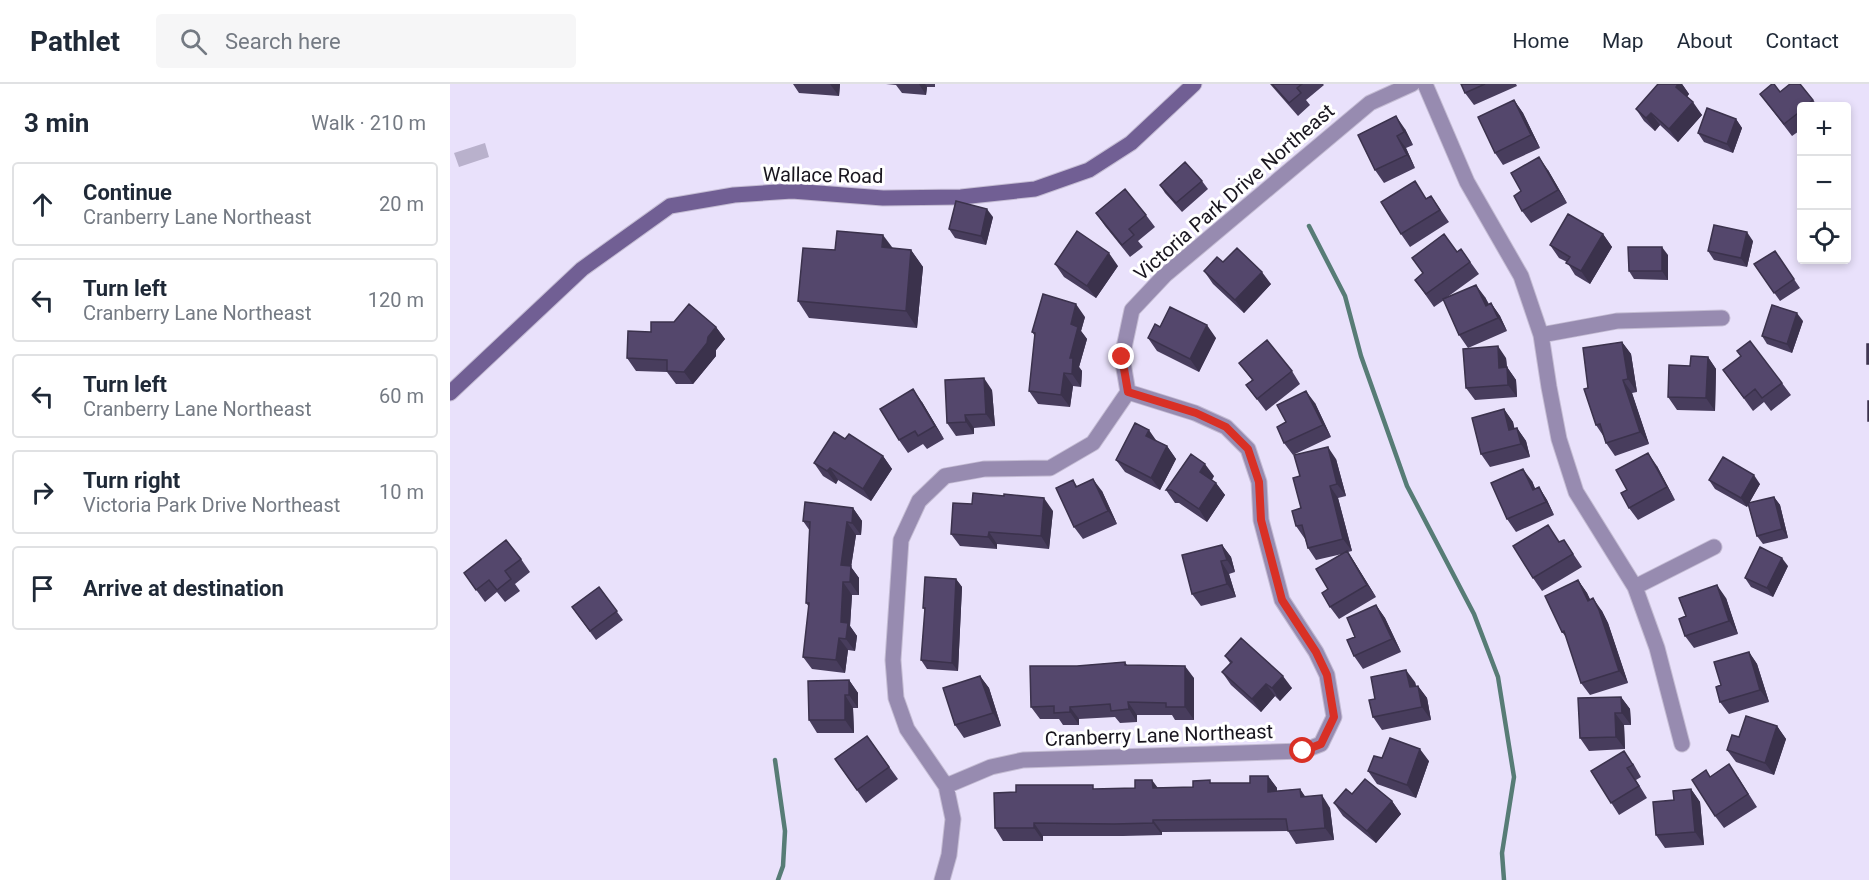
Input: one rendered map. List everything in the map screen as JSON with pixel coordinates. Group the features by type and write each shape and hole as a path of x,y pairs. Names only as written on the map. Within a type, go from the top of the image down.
{"street":[{"name":"Wallace Road","path":"450,393 582,269 670,206 734,195 792,191 894,198 961,197 1035,189 1089,170 1131,143 1194,84"},
{"name":"Victoria Park Drive Northeast","path":"1128,392 1122,357 1132,310 1165,275 1370,103 1412,84"},
{"path":"1425,84 1467,182 1521,276 1541,335 1548,387 1559,439 1576,492 1635,587 1657,648 1682,744"},
{"path":"1541,335 1617,321 1722,318"},
{"name":"Cranberry Lane Northeast","path":"945,786 991,767 1023,760 1303,751 1321,744 1334,717 1327,675 1316,652 1282,600 1261,520 1259,482 1248,449 1226,427 1196,413 1128,392"},
{"path":"942,880 949,855 953,819 945,786 908,729 896,698 893,660 901,540 919,501 945,476 984,469 1050,468 1093,443 1128,392"},
{"path":"1635,587 1714,547"}],"shaded area":[{"path":"485,143 489,157 459,167 454,153"}],"building":[{"path":"1272,84 1302,84 1297,88 1301,93 1289,103"},
{"path":"1461,84 1485,84 1465,93"},
{"path":"1658,84 1678,84 1676,87 1693,102 1669,129 1651,113 1646,118 1636,109"},
{"path":"1772,84 1780,92 1790,84 1800,84 1813,100 1797,102 1797,114 1784,124 1760,94"},
{"path":"1514,100 1531,135 1495,153 1478,117"},
{"path":"1707,108 1736,119 1727,144 1698,133"},
{"path":"1396,116 1404,132 1397,136 1407,155 1375,170 1358,135"},
{"path":"1539,157 1558,190 1522,211 1514,196 1521,191 1511,173"},
{"path":"1185,162 1202,181 1176,203 1160,185"},
{"path":"1415,181 1426,199 1431,196 1440,210 1401,234 1381,202"},
{"path":"1125,189 1146,215 1129,229 1134,235 1122,245 1096,213"},
{"path":"956,201 987,209 981,236 949,229"},
{"path":"1568,214 1603,234 1581,271 1566,263 1570,257 1550,245"},
{"path":"1714,225 1747,232 1741,258 1708,251"},
{"path":"837,231 883,235 882,247 911,250 906,311 798,301 803,248 835,250"},
{"path":"1077,231 1109,253 1087,286 1055,264"},
{"path":"1444,234 1457,252 1461,249 1470,262 1426,294 1415,280 1423,273 1412,258"},
{"path":"1628,247 1662,247 1662,271 1629,271"},
{"path":"1237,248 1262,272 1235,300 1204,271 1217,257 1223,262"},
{"path":"1775,251 1794,279 1774,293 1754,264"},
{"path":"1476,285 1486,306 1491,303 1498,318 1459,335 1443,299"},
{"path":"1043,294 1076,304 1071,324 1078,327 1070,358 1073,358 1072,374 1064,373 1061,395 1029,391 1035,333 1032,332"},
{"path":"689,304 716,327 708,337 707,343 684,372 667,371 667,360 627,358 628,331 651,332 651,322 674,322"},
{"path":"1772,305 1797,313 1787,344 1762,336"},
{"path":"1170,307 1207,325 1190,359 1148,338 1155,324 1160,327"},
{"path":"1267,340 1292,371 1257,399 1246,385 1253,380 1239,363"},
{"path":"1750,341 1782,383 1762,398 1755,389 1744,398 1723,370 1741,356 1737,351"},
{"path":"1622,342 1628,379 1623,380 1640,432 1606,443 1600,424 1596,425 1584,389 1588,388 1583,348"},
{"path":"1867,344 1869,344 1869,364 1867,364"},
{"path":"1498,346 1499,368 1507,367 1508,385 1466,388 1463,349"},
{"path":"1691,356 1708,357 1706,398 1668,397 1669,365 1690,366"},
{"path":"984,378 986,414 965,415 966,422 947,423 945,380"},
{"path":"913,389 935,426 918,436 915,431 899,440 880,409"},
{"path":"1306,391 1323,425 1284,443 1277,427 1286,422 1277,405"},
{"path":"1504,409 1509,430 1517,428 1521,444 1481,454 1472,418"},
{"path":"1135,423 1149,430 1146,436 1167,446 1151,478 1116,460"},
{"path":"834,432 845,439 849,434 883,456 863,489 830,468 827,471 814,463"},
{"path":"1328,447 1337,484 1330,486 1343,539 1308,548 1302,525 1296,526 1292,511 1301,508 1293,478 1300,476 1294,455"},
{"path":"1648,453 1667,487 1629,508 1621,493 1627,490 1616,470"},
{"path":"1191,454 1205,464 1200,472 1216,483 1199,509 1171,490 1166,490"},
{"path":"1723,457 1754,475 1741,498 1709,480"},
{"path":"1523,469 1533,490 1539,487 1546,502 1507,519 1491,483"},
{"path":"1093,479 1108,511 1074,527 1056,488 1073,480 1076,487"},
{"path":"973,493 1044,498 1041,536 989,532 988,537 951,534 953,503 972,504"},
{"path":"1774,497 1782,529 1757,536 1748,503"},
{"path":"805,502 853,508 852,523 847,522 841,565 851,566 850,582 843,582 841,622 848,623 846,639 839,638 836,660 803,657 809,603 806,603 810,522 803,521"},
{"path":"1548,525 1559,542 1564,540 1573,554 1533,578 1513,546"},
{"path":"506,540 521,559 505,571 511,579 497,590 489,580 476,590 464,573"},
{"path":"1222,545 1227,560 1221,561 1227,584 1192,594 1182,555"},
{"path":"1760,547 1782,558 1767,588 1745,578"},
{"path":"1347,551 1367,585 1330,607 1322,593 1328,589 1316,569"},
{"path":"925,577 956,579 952,663 921,660"},
{"path":"1578,580 1588,601 1593,598 1599,610 1619,671 1581,683 1564,631 1562,632 1545,596"},
{"path":"1717,585 1729,621 1685,636 1679,619 1686,616 1679,598"},
{"path":"599,587 617,611 590,631 572,607"},
{"path":"1376,605 1392,639 1354,656 1347,640 1355,637 1347,618"},
{"path":"1241,638 1283,676 1272,688 1266,684 1252,699 1222,672 1232,662 1225,656"},
{"path":"1749,652 1760,690 1720,702 1716,687 1721,685 1714,662"},
{"path":"1125,662 1125,665 1185,666 1185,707 1166,707 1166,703 1128,702 1129,709 1111,711 1110,704 1070,707 1070,712 1054,713 1054,706 1031,707 1030,666 1077,666"},
{"path":"1406,670 1410,687 1418,686 1422,707 1373,717 1369,700 1375,699 1371,677"},
{"path":"980,676 993,713 955,725 943,688"},
{"path":"849,680 849,695 845,695 845,720 809,720 808,681"},
{"path":"1621,697 1622,713 1615,713 1616,737 1580,738 1578,698"},
{"path":"1746,716 1777,726 1765,763 1727,750 1732,735 1739,737"},
{"path":"867,736 889,767 857,790 835,759"},
{"path":"1390,738 1420,749 1407,785 1368,771 1374,756 1382,758"},
{"path":"1624,751 1633,765 1627,768 1639,786 1611,803 1591,771"},
{"path":"1729,764 1748,794 1715,816 1692,780 1706,770 1710,777"},
{"path":"1250,776 1268,776 1268,792 1300,789 1301,797 1322,795 1325,828 1288,831 1286,819 1153,820 1153,823 1114,824 1034,823 1034,828 995,828 994,793 1016,792 1016,785 1093,785 1093,789 1135,788 1135,780 1152,780 1153,788 1193,787 1193,781 1250,783"},
{"path":"1365,779 1392,801 1367,831 1334,803 1346,789 1352,794"},
{"path":"1691,789 1695,832 1656,835 1653,802 1674,800 1673,791"}],"waterway":[{"path":"1309,226 1345,296 1361,356 1407,486 1474,614 1498,677 1514,777 1502,853 1504,880"},
{"path":"775,760 785,831 783,866 778,880"}],"route":[{"path":"1122,357 1128,392 1196,413 1226,427 1248,449 1259,482 1261,520 1282,600 1316,652 1327,675 1334,717 1321,744 1303,751"}]}
